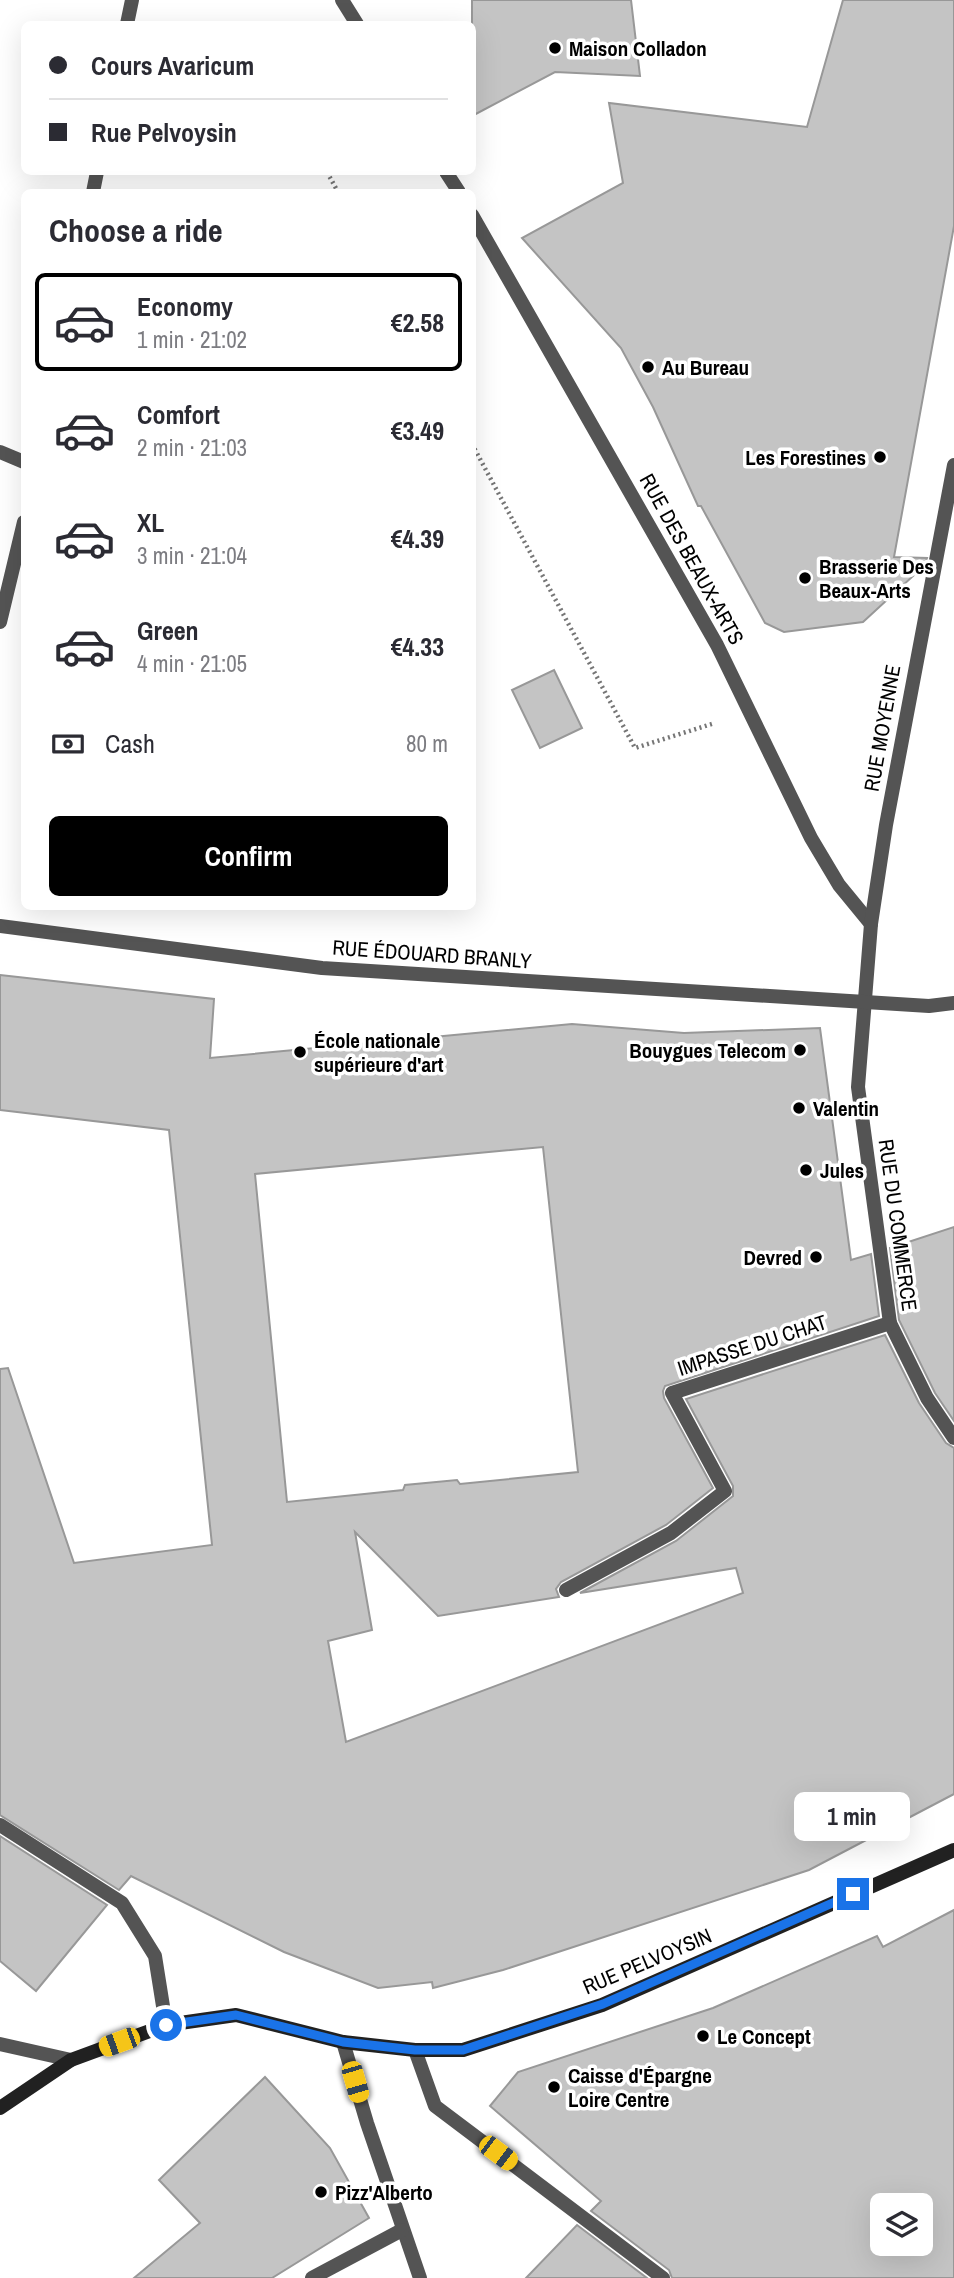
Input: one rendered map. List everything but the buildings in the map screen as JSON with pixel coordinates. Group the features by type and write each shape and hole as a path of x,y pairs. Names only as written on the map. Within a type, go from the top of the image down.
{"street":[{"path":"128,21 132,0"},
{"path":"342,0 355,21"},
{"name":"RUE DES BEAUX-ARTS","path":"476,222 717,645 811,838 839,885 871,924"},
{"path":"0,452 21,461"},
{"name":"RUE MOYENNE","path":"863,1001 871,924 915,662 954,465"},
{"path":"0,622 21,534"},
{"name":"RUE ÉDOUARD BRANLY","path":"0,926 322,968 929,1006 954,1003"},
{"name":"RUE DU COMMERCE","path":"863,1001 858,1087 890,1323 927,1398 954,1438"},
{"name":"IMPASSE DU CHAT","path":"566,1590 671,1533 724,1491 672,1393 890,1323"},
{"path":"0,1825 122,1903 155,1956 166,2025"},
{"name":"RUE PELVOYSIN","path":"0,2108 71,2060 166,2025 236,2015 343,2042 415,2050 463,2050 603,2004 954,1850"},
{"path":"343,2042 402,2230 420,2278"},
{"path":"0,2044 71,2060"},
{"path":"415,2050 435,2106 663,2278"},
{"path":"312,2278 402,2230"}],"path":[{"path":"476,451 635,748 750,713"}],"place":[{"name":"Maison Colladon","path":"555,48"},
{"name":"Au Bureau","path":"648,367"},
{"name":"Les Forestines","path":"880,457"},
{"name":"Brasserie Des Beaux-Arts","path":"805,578"},
{"name":"Bouygues Telecom","path":"800,1050"},
{"name":"École nationale supérieure d'art","path":"300,1052"},
{"name":"Valentin","path":"799,1108"},
{"name":"Jules","path":"806,1170"},
{"name":"Devred","path":"816,1257"},
{"name":"Le Concept","path":"703,2036"},
{"name":"Caisse d'Épargne Loire Centre","path":"554,2087"},
{"name":"Pizz'Alberto","path":"321,2192"}],"route":[{"path":"166,2025 236,2015 343,2042 415,2050 463,2050 603,2004 853,1894"}]}
